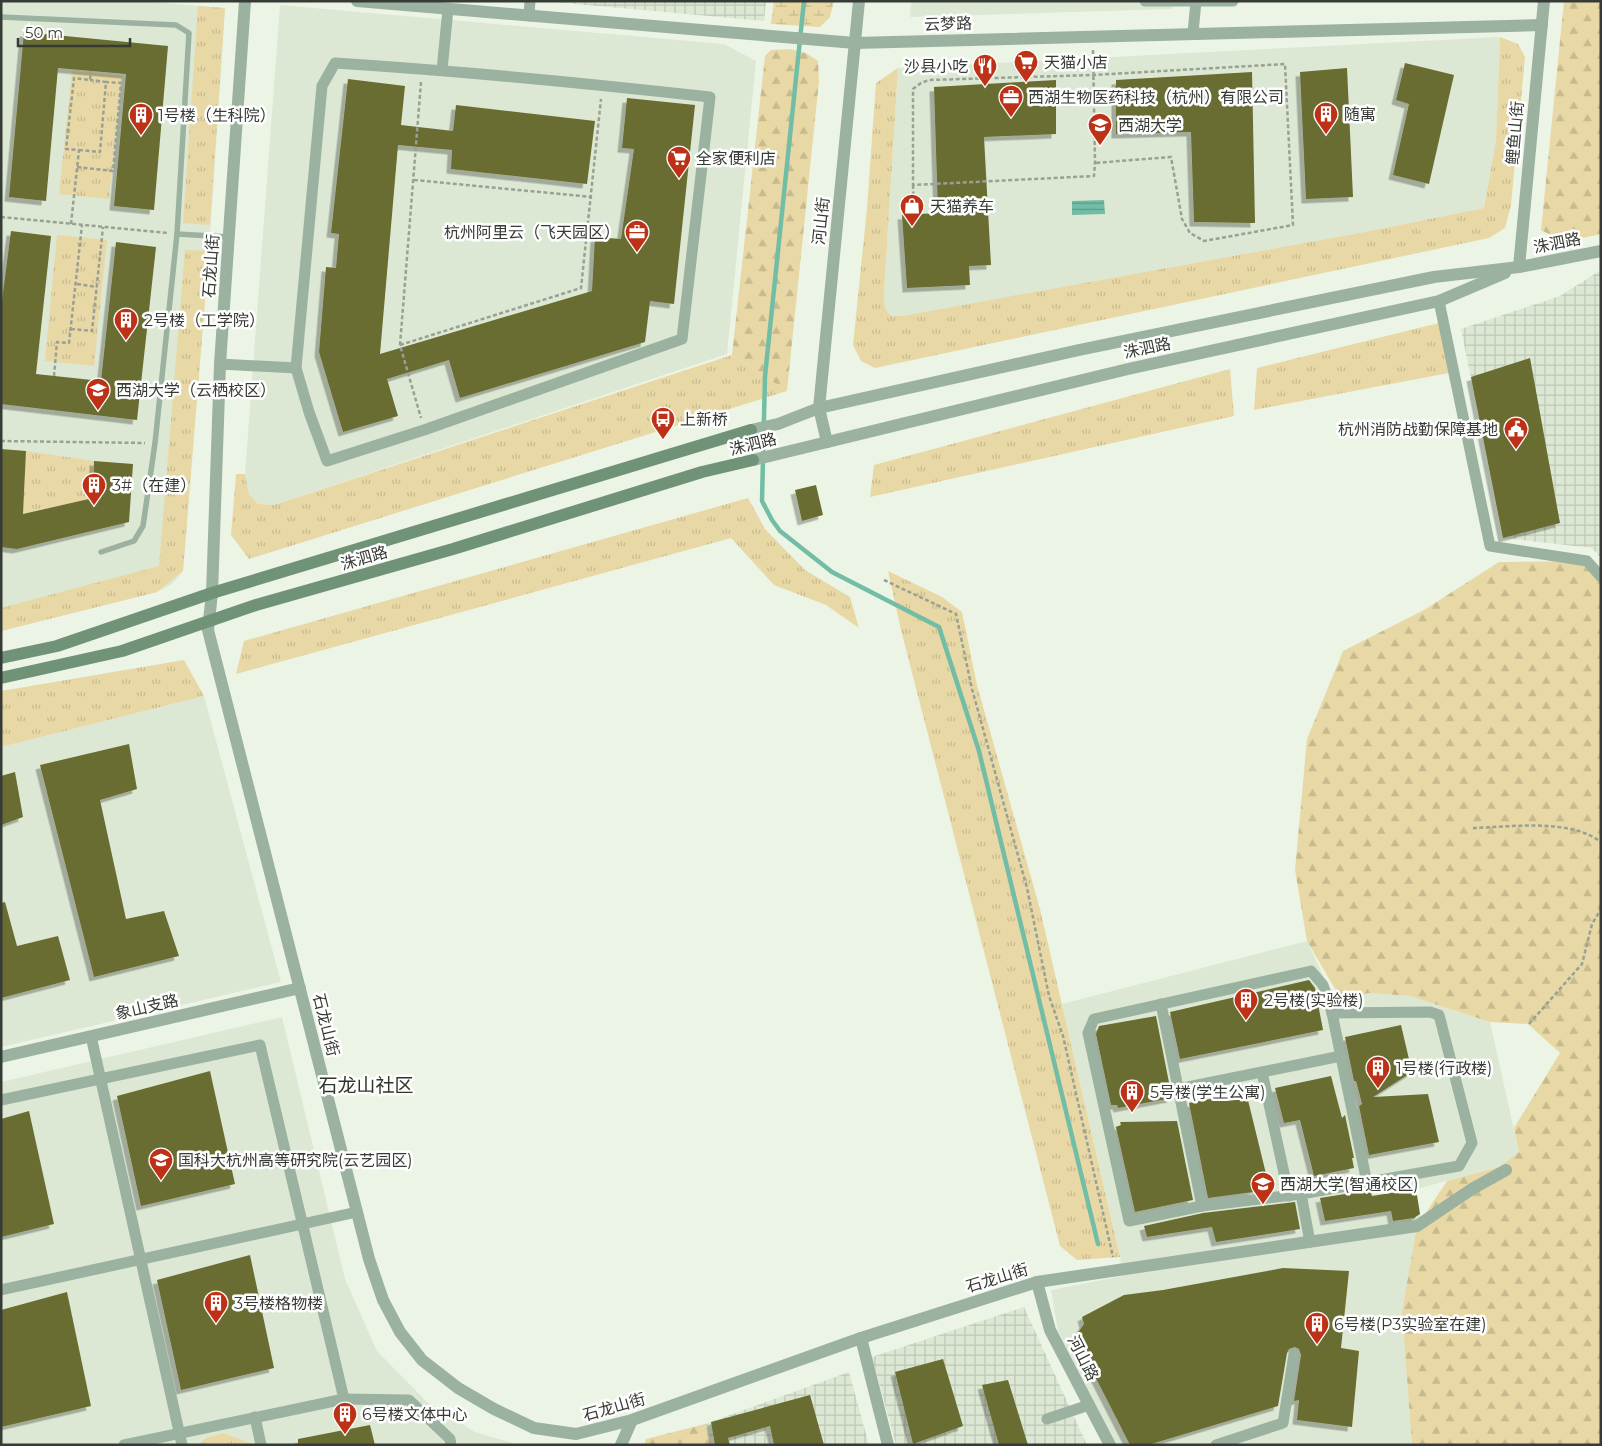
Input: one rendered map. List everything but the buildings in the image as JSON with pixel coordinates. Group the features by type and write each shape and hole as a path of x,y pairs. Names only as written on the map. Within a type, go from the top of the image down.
{"main road":[{"name":"洙泗路","path":"1,658 57,646 212,593 751,430"},
{"name":"洙泗路","path":"1,678 122,651 256,605 453,549 702,472 753,460"}],"street":[{"name":"石龙山街","path":"245,1 220,364 212,593 208,630 370,1259 383,1300 400,1332 422,1360 458,1388 534,1428 576,1434 632,1420 861,1338 1037,1282 1417,1226 1472,1189 1506,1170"},
{"name":"云梦路","path":"357,1 855,43 1542,25"},
{"path":"529,16 530,1"},
{"name":"河山街","path":"827,442 819,408 859,1"},
{"path":"1145,1 1233,1"},
{"name":"鲤鱼山街","path":"1519,267 1544,1"},
{"path":"1193,33 1196,2"},
{"path":"442,70 448,9"},
{"path":"335,63 422,68 602,84 710,97 682,338 424,430 327,461 309,412 296,368 322,86 335,63"},
{"name":"洙泗路","path":"751,430 778,424 819,408 1079,350 1434,277 1519,267 1601,251"},
{"name":"洙泗路","path":"753,460 1128,369 1439,301 1519,267"},
{"path":"1439,301 1490,546 1587,561 1601,577"},
{"path":"220,364 296,368"},
{"path":"1332,1012 1430,1012 1439,1015 1472,1143 1459,1166 1367,1183 1295,1195 1202,1206 1129,1221 1088,1033 1094,1019 1311,971 1323,985 1332,1012 1367,1183"},
{"name":"象山支路","path":"1,1056 300,988"},
{"path":"1161,1004 1202,1206"},
{"path":"91,1036 142,1259 180,1439"},
{"path":"1,1100 260,1045 344,1399"},
{"path":"1178,1089 1341,1056"},
{"path":"1262,1072 1295,1195 1310,1242"},
{"path":"1,1290 357,1212"},
{"name":"河山路","path":"1037,1282 1050,1330 1110,1445"},
{"path":"861,1338 888,1445"},
{"path":"1216,1445 1283,1423 1294,1354"},
{"path":"124,1445 180,1439 255,1417 344,1399 409,1400 450,1439 451,1445"},
{"path":"1047,1419 1089,1405"},
{"path":"255,1417 261,1445"},
{"path":"620,1445 632,1420"}],"lane":[{"path":"1,17 176,25 189,33 177,234 155,443 143,526 134,541 101,552"},
{"path":"177,234 229,238"}],"path":[{"path":"913,185 1094,176 1093,36"},
{"path":"914,214 913,89 921,83 930,80 1093,75 1285,64 1293,226 1204,241 1190,233 1182,219 1171,157 1095,163"},
{"path":"422,68 400,345 424,430"},
{"path":"90,80 91,71"},
{"path":"77,167 112,171 121,83 74,78 66,149 100,152 106,82"},
{"path":"400,345 582,288 602,84"},
{"path":"71,224 79,150"},
{"path":"414,180 592,197"},
{"path":"1,218 177,234"},
{"path":"54,376 57,342 69,343 82,225"},
{"path":"71,329 92,331 103,227"},
{"path":"76,284 97,287"},
{"path":"1,441 155,443"},
{"path":"884,580 956,614 972,690 1027,888 1049,996 1063,1036 1116,1271"},
{"path":"1473,828 1544,825 1590,833 1601,842"},
{"path":"1528,1024 1582,964 1592,924 1601,909"}],"shaded area":[{"name":"西湖大学（云栖校区）","path":"1,1 139,1 225,8 209,251 183,571 172,584 157,592 1,631"},
{"path":"543,1 766,1 764,21"},
{"path":"911,1 1179,1 1171,9 910,17"},
{"name":"杭州阿里云（飞天园区）","path":"280,5 724,44 756,61 727,354 274,505 258,504 249,494 245,474"},
{"path":"1500,37 1496,140 1484,208 1360,233 907,316 891,316 885,308 884,292 898,68"},
{"path":"1104,200 1105,214 1072,215 1072,201"},
{"path":"1601,270 1601,558 1592,548 1503,538 1461,329 1560,296"},
{"path":"204,696 281,982 1,1047 1,747"},
{"name":"西湖大学(智通校区)","path":"1307,941 1328,986 1341,999 1369,993 1410,996 1490,1022 1519,1152 1499,1167 1416,1189 1421,1222 1402,1312 1412,1445 1117,1445 1058,1331 1051,1290 1122,1276 1120,1257 1062,1004"},
{"name":"国科大杭州高等研究院(云艺园区)","path":"282,1017 345,1279 377,1351 427,1402 475,1432 519,1445 1,1445 1,1082"},
{"path":"1024,1307 1087,1445 896,1445 872,1357"},
{"path":"849,1372 869,1445 712,1445 705,1424"}],"green space":[{"path":"774,1 834,1 830,17 820,27 771,24"},
{"path":"1564,1 1601,1 1601,234 1564,242 1541,230"},
{"path":"198,6 225,8 210,225 183,223"},
{"path":"1500,37 1518,44 1525,57 1511,205 1505,228 1489,238 875,368 861,361 853,345 867,208 876,83 898,68 884,292 885,308 891,316 903,316 1360,233 1484,208 1496,140"},
{"path":"790,49 806,53 818,61 819,81 787,391 732,355 765,56 771,50"},
{"path":"72,71 122,76 109,199 59,194"},
{"path":"57,235 107,240 94,366 45,361"},
{"path":"185,250 209,251 183,571 157,592 1,631 1,608 159,566"},
{"path":"1443,322 1454,372 1254,410 1257,368"},
{"path":"732,355 787,391 249,559 231,535 236,474 245,474 249,494 258,504 274,505"},
{"path":"1230,369 1234,416 870,497 874,465"},
{"path":"26,451 94,461 93,498 23,514"},
{"path":"748,498 765,529 805,570 850,597 859,628 826,605 774,585 731,538 236,674 244,641"},
{"path":"1587,561 1601,573 1601,1445 1412,1445 1402,1312 1417,1226 1447,1181 1499,1167 1519,1152 1514,1128 1560,1053 1528,1024 1490,1022 1410,996 1369,993 1341,999 1307,941 1295,870 1307,739 1343,651 1424,610 1499,562"},
{"path":"888,571 942,597 962,612 977,685 1040,909 1120,1257 1077,1260 1060,1246 901,630"},
{"path":"184,660 204,696 1,747 1,691"},
{"path":"705,1424 712,1445 644,1445 646,1439"},
{"path":"224,1433 251,1445 199,1445 206,1438"}],"waterway":[{"path":"804,1 765,376 762,501 780,531 832,572 939,627 979,751 1098,1244"}],"place":[{"name":"天猫小店","path":"1026,83"},
{"name":"沙县小吃","path":"985,87"},
{"name":"西湖生物医药科技（杭州）有限公司","path":"1011,118"},
{"name":"随寓","path":"1326,135"},
{"name":"1号楼（生科院）","path":"141,136"},
{"name":"西湖大学","path":"1100,146"},
{"name":"全家便利店","path":"679,179"},
{"name":"天猫养车","path":"912,227"},
{"name":"杭州阿里云（飞天园区）","path":"637,253"},
{"name":"2号楼（工学院）","path":"126,341"},
{"name":"西湖大学（云栖校区）","path":"98,411"},
{"name":"上新桥","path":"663,440"},
{"name":"杭州消防战勤保障基地","path":"1516,450"},
{"name":"3#（在建）","path":"94,506"},
{"name":"2号楼(实验楼)","path":"1246,1021"},
{"name":"1号楼(行政楼)","path":"1378,1089"},
{"name":"5号楼(学生公寓)","path":"1132,1113"},
{"name":"国科大杭州高等研究院(云艺园区)","path":"161,1181"},
{"name":"西湖大学(智通校区)","path":"1263,1205"},
{"name":"3号楼格物楼","path":"216,1324"},
{"name":"6号楼(P3实验室在建)","path":"1317,1345"},
{"name":"6号楼文体中心","path":"345,1435"}],"district":[{"name":"石龙山社区","path":"366,1085"}]}
